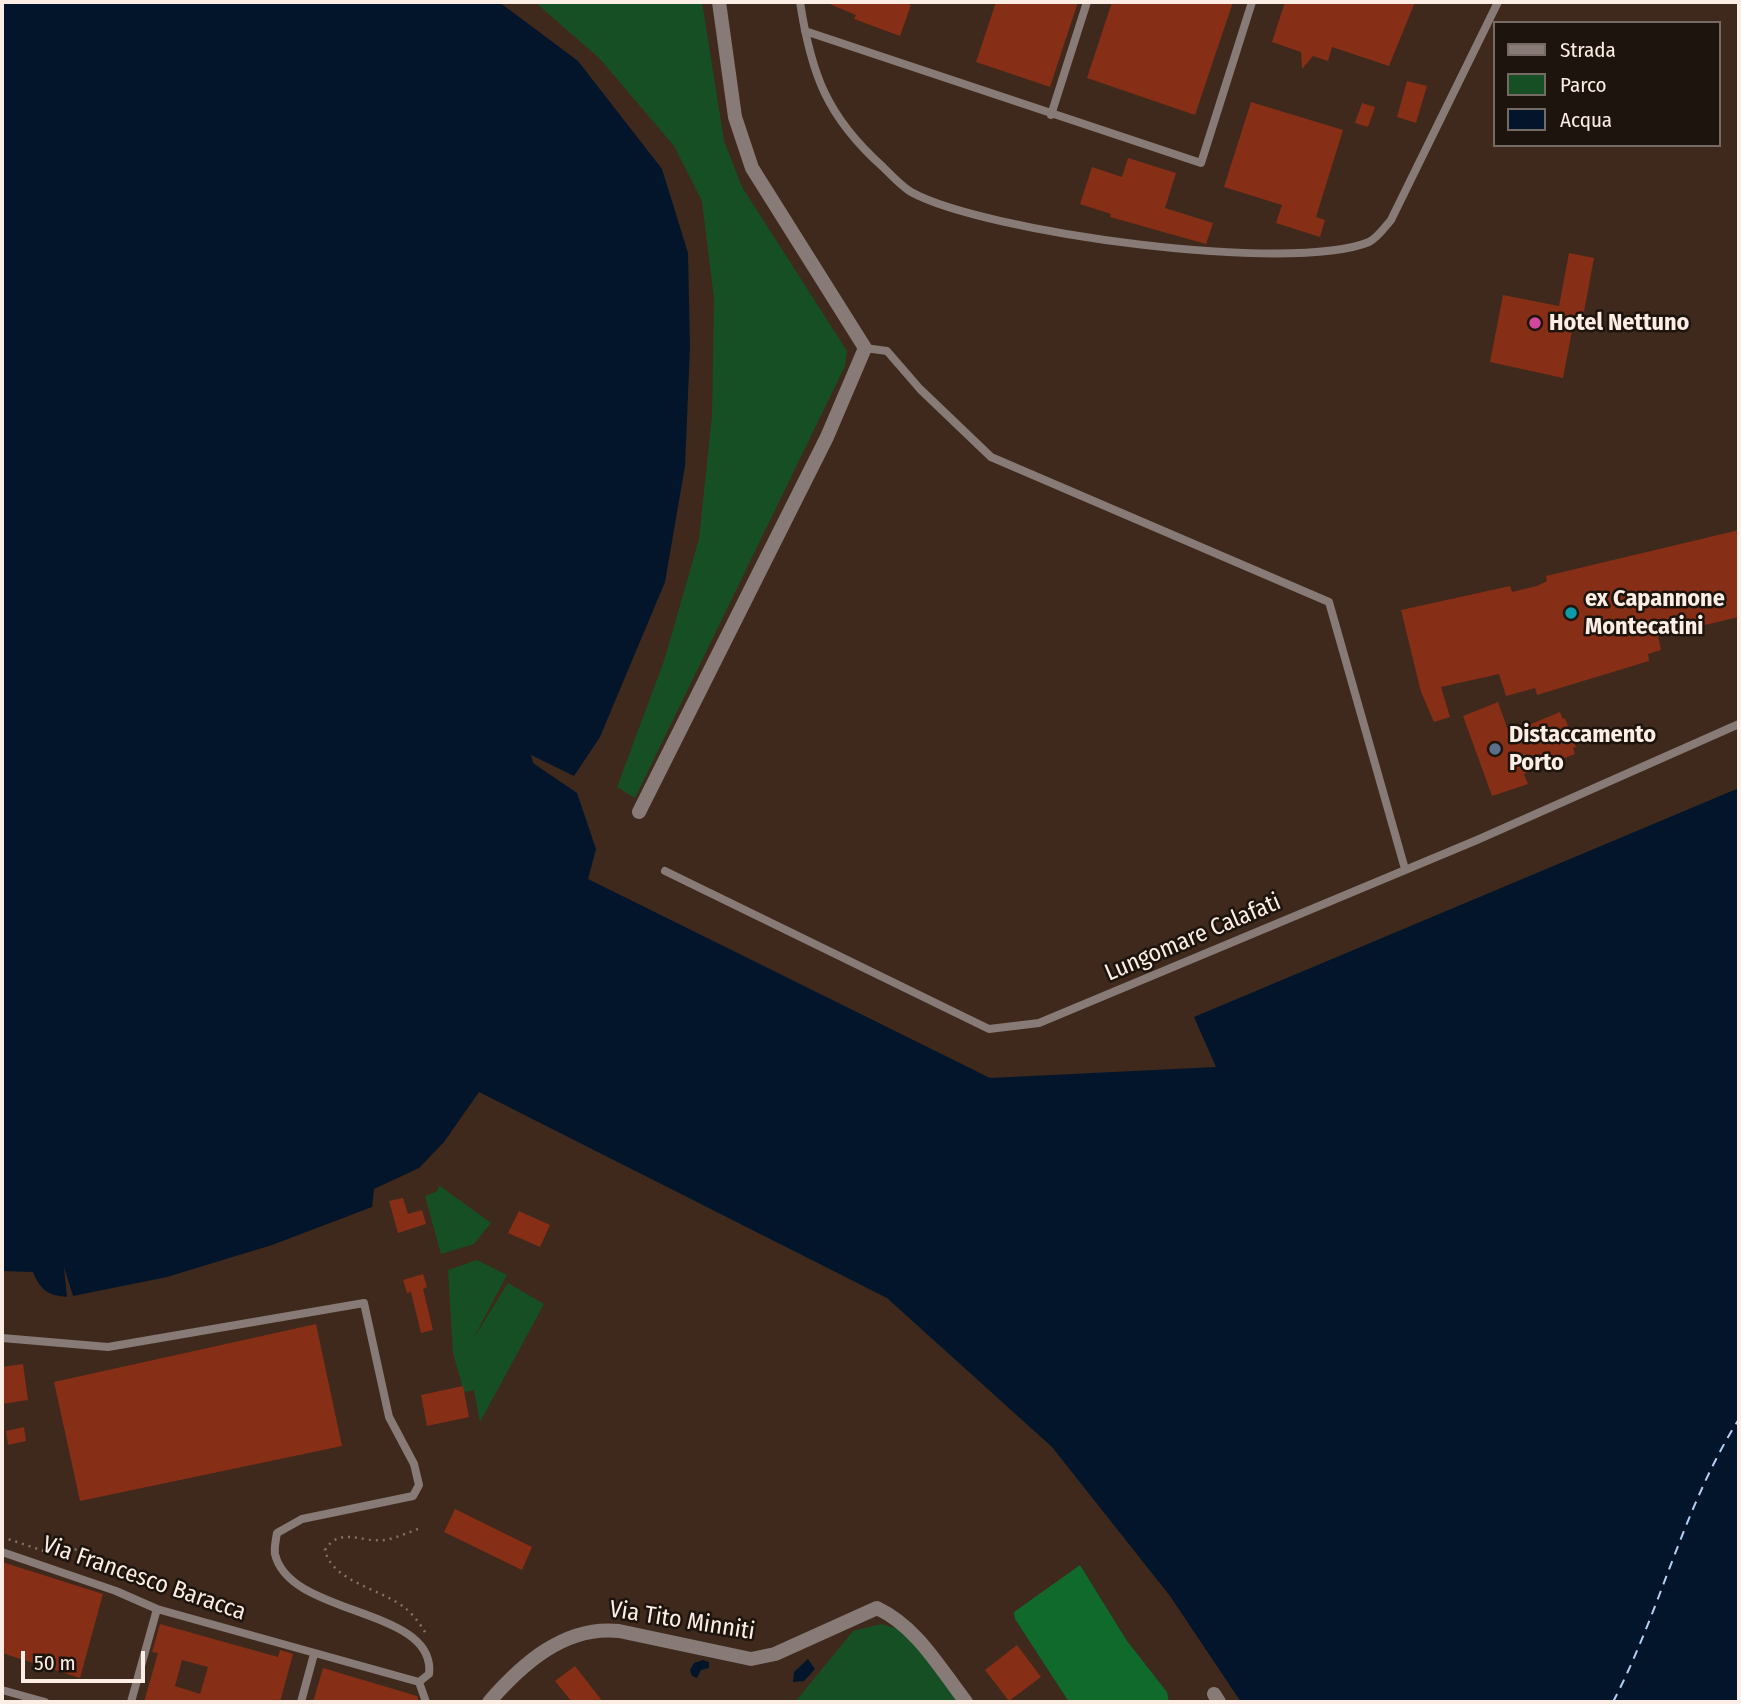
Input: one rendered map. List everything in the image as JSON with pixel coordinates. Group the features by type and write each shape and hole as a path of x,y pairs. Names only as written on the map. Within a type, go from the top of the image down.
{"street":[{"path":"639,813 827,437 865,348 772,202 742,145 735,117 719,2"},
{"name":"Via Tito Minniti","path":"489,1702 512,1676 540,1653 582,1632 599,1629 619,1631 751,1659 775,1654 877,1608 896,1617 912,1631 966,1702"}],"lane":[{"path":"800,2 815,78 835,114 867,153 910,192 990,220 1084,237 1228,252 1282,253 1339,250 1371,241 1391,220 1498,2"},
{"path":"1051,115 1087,2"},
{"path":"804,31 1201,163 1252,2"},
{"path":"865,348 887,351 920,388 991,457 1329,602 1405,869"},
{"name":"Lungomare Calafati","path":"665,871 989,1029 1039,1023 1405,869 1739,724"},
{"path":"2,1338 108,1347 364,1303 389,1417 414,1464 419,1485 413,1496 302,1519 277,1533 275,1555 285,1572 310,1592 410,1633 425,1648 430,1662 429,1674 419,1682 426,1702"},
{"name":"Via Francesco Baracca","path":"2,1552 116,1591 157,1609 419,1682"},
{"path":"131,1702 157,1609"},
{"path":"301,1702 314,1654"},
{"path":"2,1690 45,1702"}],"path":[{"path":"418,1529 388,1539 344,1535 332,1539 325,1550 327,1560 336,1570 405,1608 429,1638"},
{"path":"54,1554 83,1548 120,1577 116,1591"}],"green space":[{"path":"535,2 702,2 724,141 742,187 847,351 845,366 635,798 617,787 664,661 699,539 712,415 714,299 702,201 674,146 600,59"},
{"path":"440,1186 491,1223 474,1244 441,1254 425,1196 436,1192"},
{"path":"477,1260 507,1275 472,1341 508,1283 544,1304 480,1422 474,1390 464,1392 453,1353 448,1270"},
{"path":"1080,1565 1127,1641 1167,1692 1169,1702 1069,1702 1015,1619 1014,1612"},
{"path":"881,1624 905,1631 958,1702 795,1702 853,1631"}],"water":[{"path":"2,2 499,2 578,61 662,169 688,253 690,347 685,466 665,582 600,737 574,776 531,755 533,763 577,793 596,849 588,879 990,1078 1216,1067 1194,1017 1739,788 1739,1702 1241,1702 1170,1596 1052,1447 887,1298 479,1092 444,1142 419,1168 374,1189 372,1207 272,1245 167,1277 73,1296 64,1267 67,1297 46,1291 33,1272 2,1271"},
{"path":"808,1659 815,1669 804,1681 793,1682 794,1672"},
{"path":"703,1660 709,1662 709,1668 701,1670 697,1678 692,1676 690,1670 694,1663"}],"building":[{"path":"825,2 901,2 911,5 900,36 854,19 856,15"},
{"path":"996,2 1078,2 1050,87 976,62"},
{"path":"1112,2 1233,2 1195,115 1087,78"},
{"path":"1285,2 1415,2 1389,66 1332,47 1328,61 1313,56 1302,69 1301,52 1272,42"},
{"path":"1407,81 1427,86 1416,123 1397,117"},
{"path":"1251,102 1343,130 1316,217 1325,220 1320,237 1276,223 1282,205 1224,187"},
{"path":"1362,103 1375,107 1368,127 1355,123"},
{"path":"1128,158 1176,173 1165,208 1213,223 1206,244 1110,217 1111,214 1080,204 1092,167 1122,177"},
{"path":"1569,253 1594,258 1581,328 1573,326 1563,378 1490,362 1503,295 1559,306"},
{"name":"ex Capannone Montecatini","path":"1739,530 1739,617 1658,636 1661,650 1648,654 1649,661 1537,695 1535,688 1506,696 1499,674 1441,687 1450,717 1434,722 1421,692 1401,610 1510,586 1512,592 1537,586 1547,581 1546,576"},
{"path":"1498,702 1509,733 1560,712 1576,747 1573,748 1575,754 1524,774 1528,784 1492,796 1463,716"},
{"path":"403,1198 408,1214 422,1210 426,1224 398,1233 389,1201"},
{"path":"519,1211 550,1225 540,1247 508,1233"},
{"path":"423,1274 427,1287 423,1289 433,1330 421,1333 411,1292 407,1293 403,1280"},
{"path":"316,1324 342,1446 80,1501 54,1382"},
{"path":"23,1364 28,1400 2,1404 2,1367"},
{"path":"463,1386 469,1417 427,1426 421,1395"},
{"path":"24,1427 26,1441 8,1445 6,1431"},
{"path":"455,1509 532,1547 522,1570 444,1532"},
{"path":"2,1562 103,1594 80,1678 2,1653"},
{"path":"160,1624 278,1657 280,1650 293,1654 280,1702 144,1702 158,1653 152,1652","holes":["182,1660 208,1667 200,1694 175,1686"]},
{"path":"1017,1645 1041,1677 1009,1701 985,1670"},
{"path":"575,1666 603,1702 572,1702 555,1681"},
{"path":"323,1668 417,1696 419,1702 313,1702"}],"ferry route":[{"path":"1613,1702 1645,1631 1702,1487 1739,1419"}],"place":[{"name":"Hotel Nettuno","path":"1535,323"},
{"name":"ex Capannone Montecatini","path":"1571,613"},
{"name":"Distaccamento Porto","path":"1495,749"}]}
